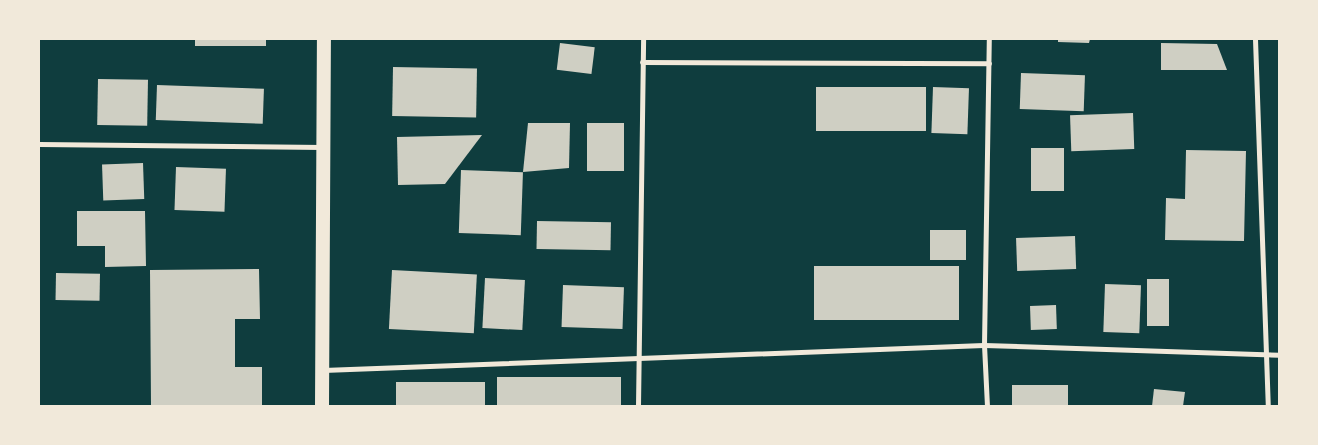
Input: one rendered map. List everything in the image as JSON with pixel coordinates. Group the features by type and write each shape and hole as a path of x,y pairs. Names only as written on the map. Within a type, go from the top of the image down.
{"highway":[{"path":"322,406 324,39"}],"street":[{"path":"638,406 643,39"},
{"path":"987,406 984,345 989,39"},
{"path":"1255,39 1268,406"},
{"path":"642,62 989,64"},
{"path":"39,144 324,147"},
{"path":"323,370 984,345 1279,355"}],"building":[{"path":"195,39 266,39 266,46 195,46"},
{"path":"1058,39 1090,39 1089,43 1058,42"},
{"path":"560,43 595,47 591,74 557,70"},
{"path":"1161,43 1217,44 1227,70 1161,70"},
{"path":"393,67 477,68 476,117 392,116"},
{"path":"1021,73 1085,75 1084,111 1020,109"},
{"path":"98,79 148,80 147,126 97,125"},
{"path":"157,85 264,89 263,124 156,120"},
{"path":"816,87 926,87 926,131 816,131"},
{"path":"933,87 969,88 967,134 931,133"},
{"path":"1133,113 1134,149 1071,151 1070,115"},
{"path":"528,123 570,123 569,168 523,172"},
{"path":"587,123 624,123 624,171 587,171"},
{"path":"482,135 445,184 398,185 397,137"},
{"path":"1031,148 1064,148 1064,191 1031,191"},
{"path":"1186,150 1246,151 1244,241 1165,240 1166,198 1185,199"},
{"path":"143,163 144,199 103,200 102,164"},
{"path":"176,167 226,169 224,212 174,210"},
{"path":"461,170 523,172 521,235 459,233"},
{"path":"77,211 145,211 146,266 105,267 105,246 77,246"},
{"path":"537,221 611,222 611,250 537,249"},
{"path":"930,230 966,230 966,260 930,260"},
{"path":"1075,236 1076,269 1017,271 1016,238"},
{"path":"814,266 959,266 959,320 814,320"},
{"path":"259,269 260,319 235,319 235,367 262,367 262,406 151,406 150,270"},
{"path":"392,270 477,274 474,333 389,329"},
{"path":"56,273 100,274 100,301 56,300"},
{"path":"485,278 525,280 522,330 482,328"},
{"path":"1147,279 1169,279 1169,326 1147,326"},
{"path":"1105,284 1141,285 1139,333 1103,332"},
{"path":"563,285 624,287 622,329 562,327"},
{"path":"1056,305 1057,329 1031,330 1030,306"},
{"path":"497,377 621,377 621,406 497,406"},
{"path":"396,382 485,382 485,406 396,406"},
{"path":"1012,385 1068,385 1068,406 1012,406"},
{"path":"1154,389 1185,392 1183,406 1152,406"}]}
